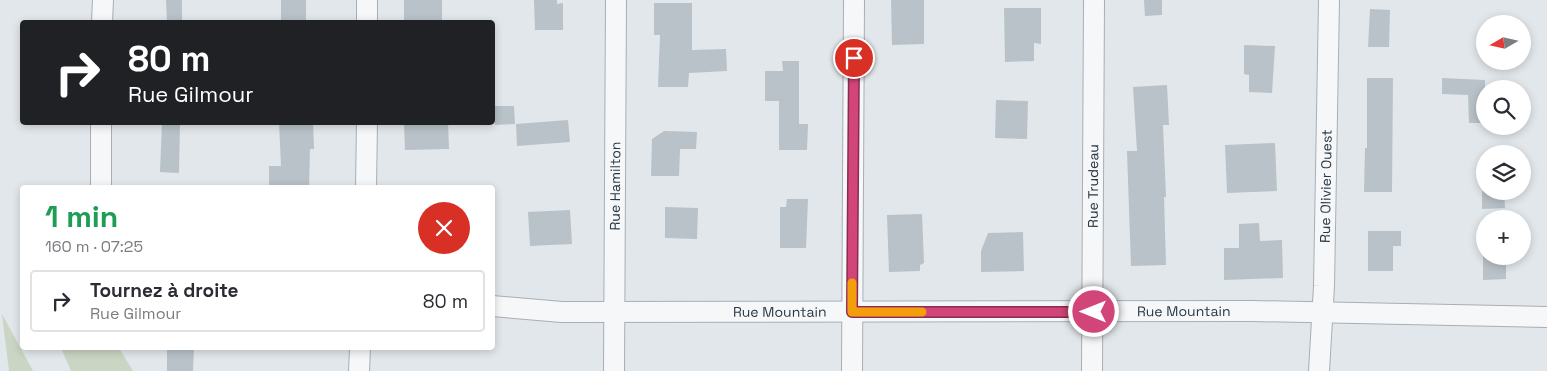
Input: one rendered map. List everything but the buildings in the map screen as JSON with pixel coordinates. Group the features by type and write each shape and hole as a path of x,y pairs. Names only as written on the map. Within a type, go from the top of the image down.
{"street":[{"path":"102,20 103,0"},
{"path":"367,0 367,20"},
{"name":"Rue Hamilton","path":"614,371 616,0"},
{"path":"852,371 854,0"},
{"name":"Rue Trudeau","path":"1092,371 1094,312 1094,0"},
{"name":"Rue Olivier Ouest","path":"1319,371 1329,0"},
{"path":"101,185 102,125"},
{"path":"366,185 367,125"},
{"name":"Rue Mountain","path":"495,306 554,312 614,313 1094,312 1322,313 1547,317"},
{"path":"359,371 360,350"}],"green space":[{"path":"2,314 33,371 9,371"},
{"path":"62,350 120,350 133,371 71,371"}],"slow traffic":[{"path":"852,283 852,312 922,312"}],"route":[{"path":"854,58 852,312 1094,312"}]}
